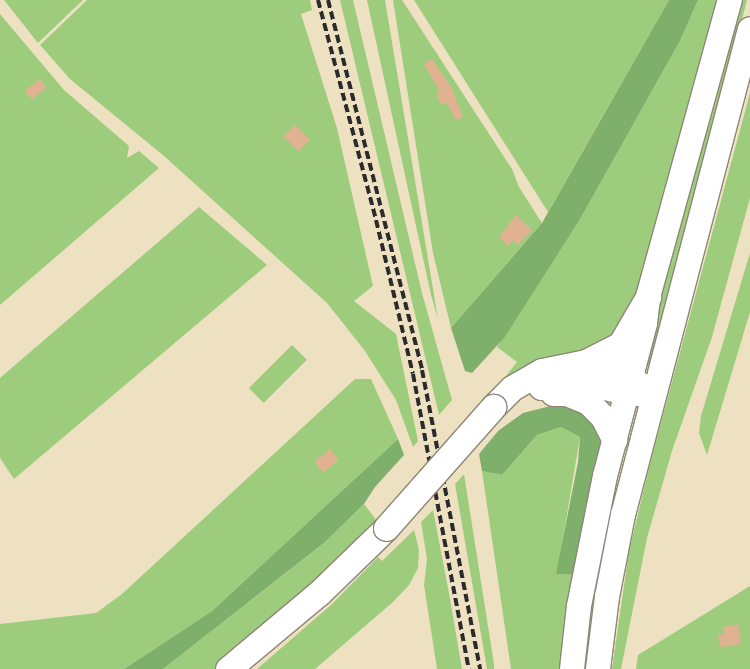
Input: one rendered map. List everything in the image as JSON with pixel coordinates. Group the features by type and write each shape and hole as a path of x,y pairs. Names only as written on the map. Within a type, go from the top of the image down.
{"highway":[{"path":"245,669 327,600 495,414 512,388 542,371 586,362 620,345 648,297"},
{"path":"586,362 604,364 628,385"},
{"path":"495,414 530,392 558,381 574,380 628,385 653,394"},
{"path":"530,392 566,393 580,397 603,417 614,439"},
{"path":"228,669 387,534"}],"main road":[{"path":"572,669 587,562 614,439 645,323 648,297 730,0"},
{"path":"598,669 620,533 653,394 750,29"}],"green space":[{"path":"4,0 83,0 38,43"},
{"path":"87,0 310,0 312,10 301,14 337,128 373,286 354,301 396,334 418,441 413,447 396,400 365,351 327,303 164,156 70,79 40,45"},
{"path":"340,0 353,0 422,293 452,400 439,415"},
{"path":"367,0 385,0 438,319 431,295"},
{"path":"393,0 402,0 512,169 519,187 542,223 451,328 433,253"},
{"path":"414,0 669,0 548,212"},
{"path":"669,0 698,0 680,41 579,221 504,338 472,373 465,371 451,328 542,223"},
{"path":"698,0 720,0 634,310 603,349 559,359 554,355 492,393 517,362 497,347 579,221 680,41"},
{"path":"742,0 747,0 670,294 651,361 642,375 644,348"},
{"path":"0,14 64,90 129,146 127,158 139,151 159,168 0,305"},
{"path":"750,93 750,198 712,337 672,451 647,538 621,669 612,669 629,551 652,456"},
{"path":"199,207 267,265 14,479 0,458 0,378"},
{"path":"750,253 750,312 707,455 699,433 701,416"},
{"path":"292,345 307,360 264,403 249,388"},
{"path":"355,379 371,379 398,439 212,611 124,669 0,669 0,624 96,613 122,594"},
{"path":"562,403 589,417 602,439 602,463 576,575 556,574 578,462 580,437 561,427 537,435 502,475 482,471 479,454 498,431 523,413"},
{"path":"561,427 580,437 557,574 576,575 564,669 511,669 482,471 502,475 537,435"},
{"path":"398,439 404,455 375,487 364,504 324,543 163,669 124,669 212,611"},
{"path":"464,474 494,669 487,669 455,484"},
{"path":"364,504 380,525 217,669 163,669 323,544"},
{"path":"433,510 462,669 437,669 424,585 427,559 421,522"},
{"path":"414,530 419,550 418,568 409,585 393,602 315,669 257,669 331,605 378,557 382,561"},
{"path":"750,586 750,669 636,669 638,655"}],"building":[{"path":"432,59 451,87 463,117 456,120 446,102 441,105 436,93 440,92 424,64"},
{"path":"40,79 47,88 32,99 25,91"},
{"path":"295,125 310,140 299,151 284,136"},
{"path":"516,215 532,230 518,245 513,240 508,246 499,237"},
{"path":"330,449 339,460 323,472 314,462"},
{"path":"738,624 741,644 720,647 718,635 724,634 723,627"}],"railway":[{"path":"318,0 376,220 413,374 469,669"},
{"path":"328,0 422,370 480,669"}]}
